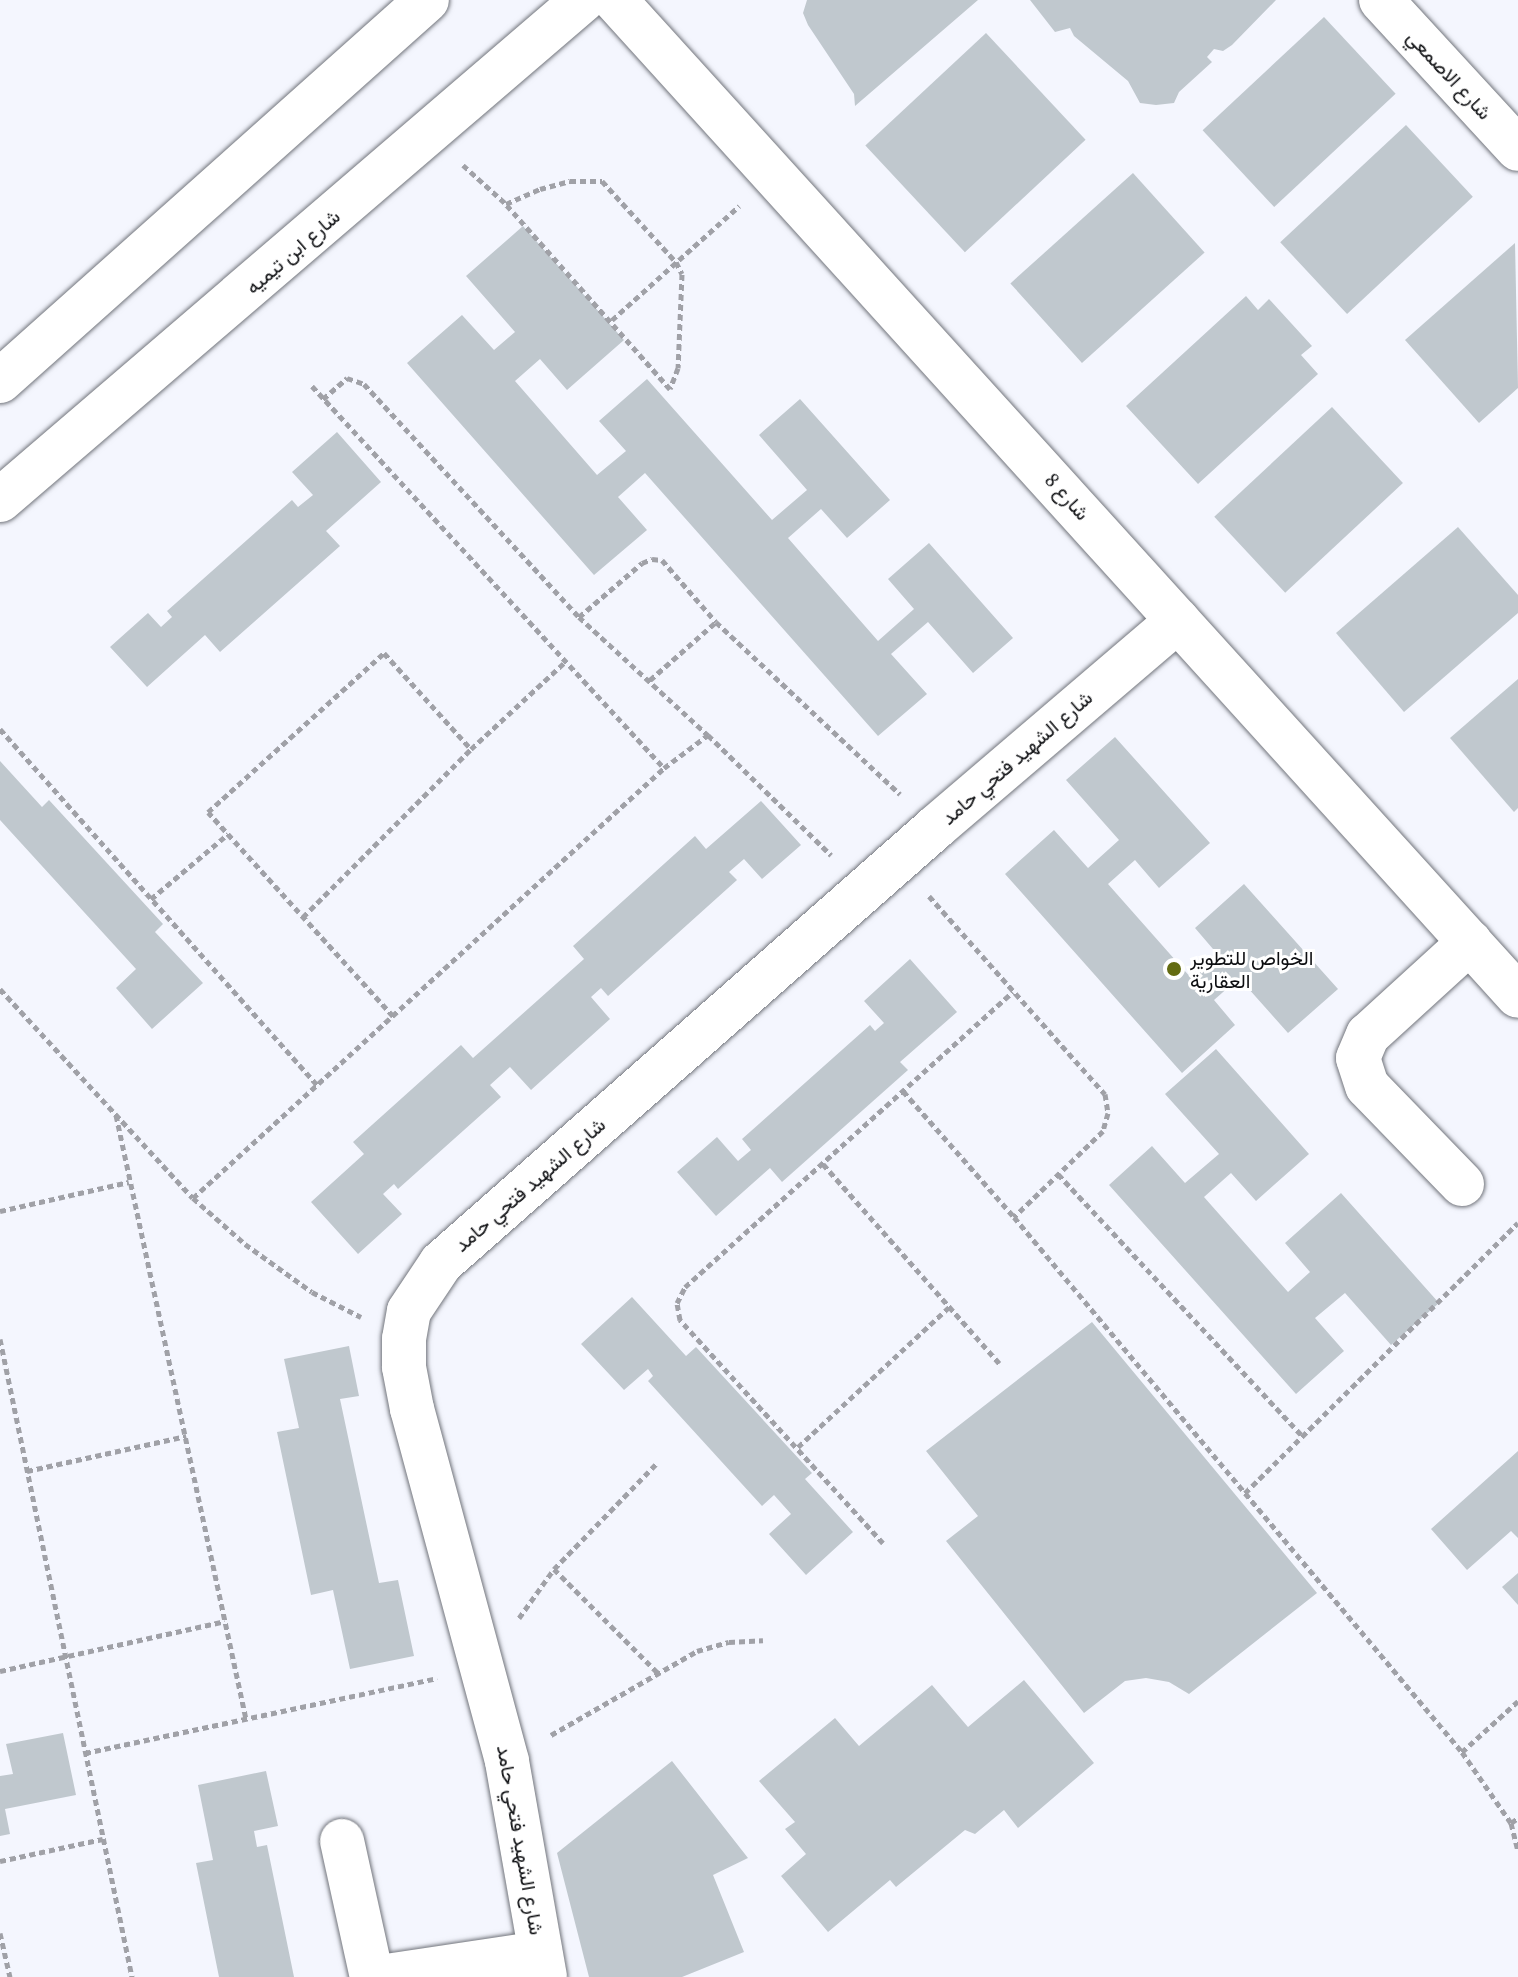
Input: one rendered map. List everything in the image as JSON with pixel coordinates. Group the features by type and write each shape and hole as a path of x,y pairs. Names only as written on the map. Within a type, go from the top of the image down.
{"street":[{"path":"0,381 427,0"},
{"name":"شارع ابن تيميه","path":"0,500 583,0"},
{"name":"شارع 8","path":"615,0 776,173 1518,996"},
{"name":"شارع الاصمعي","path":"1390,3 1518,149"},
{"name":"شارع الشهيد فتحي حامد","path":"543,1965 507,1761 485,1668 412,1409 404,1367 404,1339 409,1311 441,1263 900,862 936,827 1178,620"},
{"path":"1462,1184 1367,1086 1358,1058 1368,1035 1470,942"},
{"path":"342,1841 372,1977"},
{"path":"380,1977 543,1965"}],"path":[{"path":"429,135 506,204 612,320 663,385 670,389 678,368 682,274 676,262 602,181 570,181 540,189 506,204"},
{"path":"612,320 776,173"},
{"path":"323,399 347,378 364,384 579,617 708,735 865,890"},
{"path":"312,386 664,768"},
{"path":"579,617 652,559 662,560 716,622 936,827"},
{"path":"650,680 716,622"},
{"path":"393,1016 208,812 384,653 471,749"},
{"path":"303,917 471,749 564,663"},
{"path":"0,729 317,1085"},
{"path":"193,1198 664,768 708,735"},
{"path":"151,899 228,834"},
{"path":"900,862 1105,1094 1108,1113 1103,1131 1014,1217"},
{"path":"0,989 193,1198 245,1244 312,1292 404,1339"},
{"path":"883,1543 680,1320 677,1303 685,1287 1013,992"},
{"path":"903,1091 1014,1217 1462,1752 1511,1823 1518,1851"},
{"path":"116,1115 246,1719"},
{"path":"823,1164 999,1363"},
{"path":"1058,1174 1303,1437"},
{"path":"0,1211 129,1182"},
{"path":"1245,1493 1518,1223"},
{"path":"798,1447 949,1307"},
{"path":"0,1339 3,1371 27,1471 132,1977"},
{"path":"27,1471 186,1436"},
{"path":"85,1753 485,1668 554,1569 656,1464"},
{"path":"554,1569 657,1672"},
{"path":"0,1671 225,1621"},
{"path":"507,1761 697,1651 729,1642 763,1640"},
{"path":"1462,1752 1518,1701"},
{"path":"1511,1823 1518,1818"},
{"path":"0,1861 103,1839"},
{"path":"0,1933 10,1977"}],"building":[{"path":"807,0 978,0 855,106 854,94 808,25 803,13"},
{"path":"1030,0 1276,0 1232,45 1223,51 1214,49 1207,57 1212,62 1179,92 1174,103 1156,105 1140,103 1128,81 1074,36 1070,28 1055,32"},
{"path":"1324,17 1396,94 1274,207 1203,130"},
{"path":"986,33 1086,140 965,252 865,146"},
{"path":"1406,125 1473,197 1347,314 1280,242"},
{"path":"1133,173 1205,253 1082,363 1010,283"},
{"path":"523,226 624,340 567,390 540,359 515,381 597,475 626,451 599,421 647,379 772,520 807,490 759,435 800,399 890,500 847,538 821,509 788,538 878,641 914,609 888,579 929,543 1013,638 973,673 928,622 891,654 927,694 878,736 645,473 618,497 647,530 594,575 407,363 462,315 494,350 515,332 466,276"},
{"path":"1515,243 1518,388 1479,423 1405,340"},
{"path":"1246,296 1258,310 1269,299 1312,346 1301,355 1318,374 1198,484 1126,406"},
{"path":"1332,407 1403,483 1285,593 1214,517"},
{"path":"337,432 381,482 326,531 340,546 220,652 205,635 147,687 110,647 148,613 161,627 172,617 167,611 292,500 298,507 313,495 292,472"},
{"path":"1458,527 1518,595 1518,613 1404,712 1336,633"},
{"path":"1518,679 1518,808 1514,812 1450,738"},
{"path":"1115,737 1210,843 1159,888 1135,860 1108,884 1192,979 1219,956 1195,928 1244,884 1338,989 1288,1033 1239,978 1214,1000 1235,1025 1182,1073 1005,874 1054,830 1088,868 1119,840 1066,780"},
{"path":"0,761 42,807 49,800 163,924 155,932 203,983 152,1029 116,988 136,969 0,820"},
{"path":"761,801 801,845 762,879 744,859 729,872 737,880 608,996 601,988 591,997 610,1019 531,1090 510,1067 490,1085 501,1097 398,1189 394,1184 383,1194 402,1214 358,1254 311,1202 364,1154 353,1142 461,1045 473,1058 584,959 573,946 695,836 706,849"},
{"path":"910,959 957,1012 900,1062 908,1070 782,1182 770,1168 716,1216 677,1172 717,1137 738,1161 751,1150 742,1139 870,1025 875,1031 884,1023 864,1001"},
{"path":"1216,1049 1309,1154 1256,1201 1231,1173 1204,1197 1288,1292 1310,1272 1285,1243 1341,1193 1439,1303 1391,1345 1345,1293 1315,1318 1344,1351 1296,1394 1109,1185 1152,1146 1185,1183 1219,1154 1165,1094"},
{"path":"632,1297 686,1356 696,1347 812,1473 805,1479 853,1532 806,1575 769,1534 791,1514 774,1495 762,1506 648,1381 653,1376 648,1369 624,1390 581,1344"},
{"path":"1092,1322 1317,1593 1189,1694 1169,1682 1146,1678 1125,1681 1084,1713 946,1541 978,1516 926,1451"},
{"path":"349,1346 359,1396 340,1399 379,1583 398,1580 414,1656 350,1669 333,1590 311,1595 277,1432 299,1428 284,1359"},
{"path":"1518,1451 1518,1538 1511,1531 1467,1570 1431,1529"},
{"path":"1518,1573 1518,1605 1502,1587"},
{"path":"1024,1680 1094,1763 1018,1828 1004,1810 975,1834 965,1830 896,1887 890,1880 828,1932 781,1876 806,1854 785,1829 795,1822 759,1781 835,1718 859,1746 932,1685 968,1727"},
{"path":"63,1733 76,1795 5,1809 10,1834 0,1836 0,1776 13,1774 6,1744"},
{"path":"672,1761 748,1858 713,1875 744,1952 682,1977 589,1977 557,1853"},
{"path":"266,1771 278,1826 254,1831 257,1847 267,1845 294,1977 219,1977 196,1863 213,1860 198,1785"}],"place":[{"name":"الخواص للتطوير العقارية","path":"1174,969"}]}
